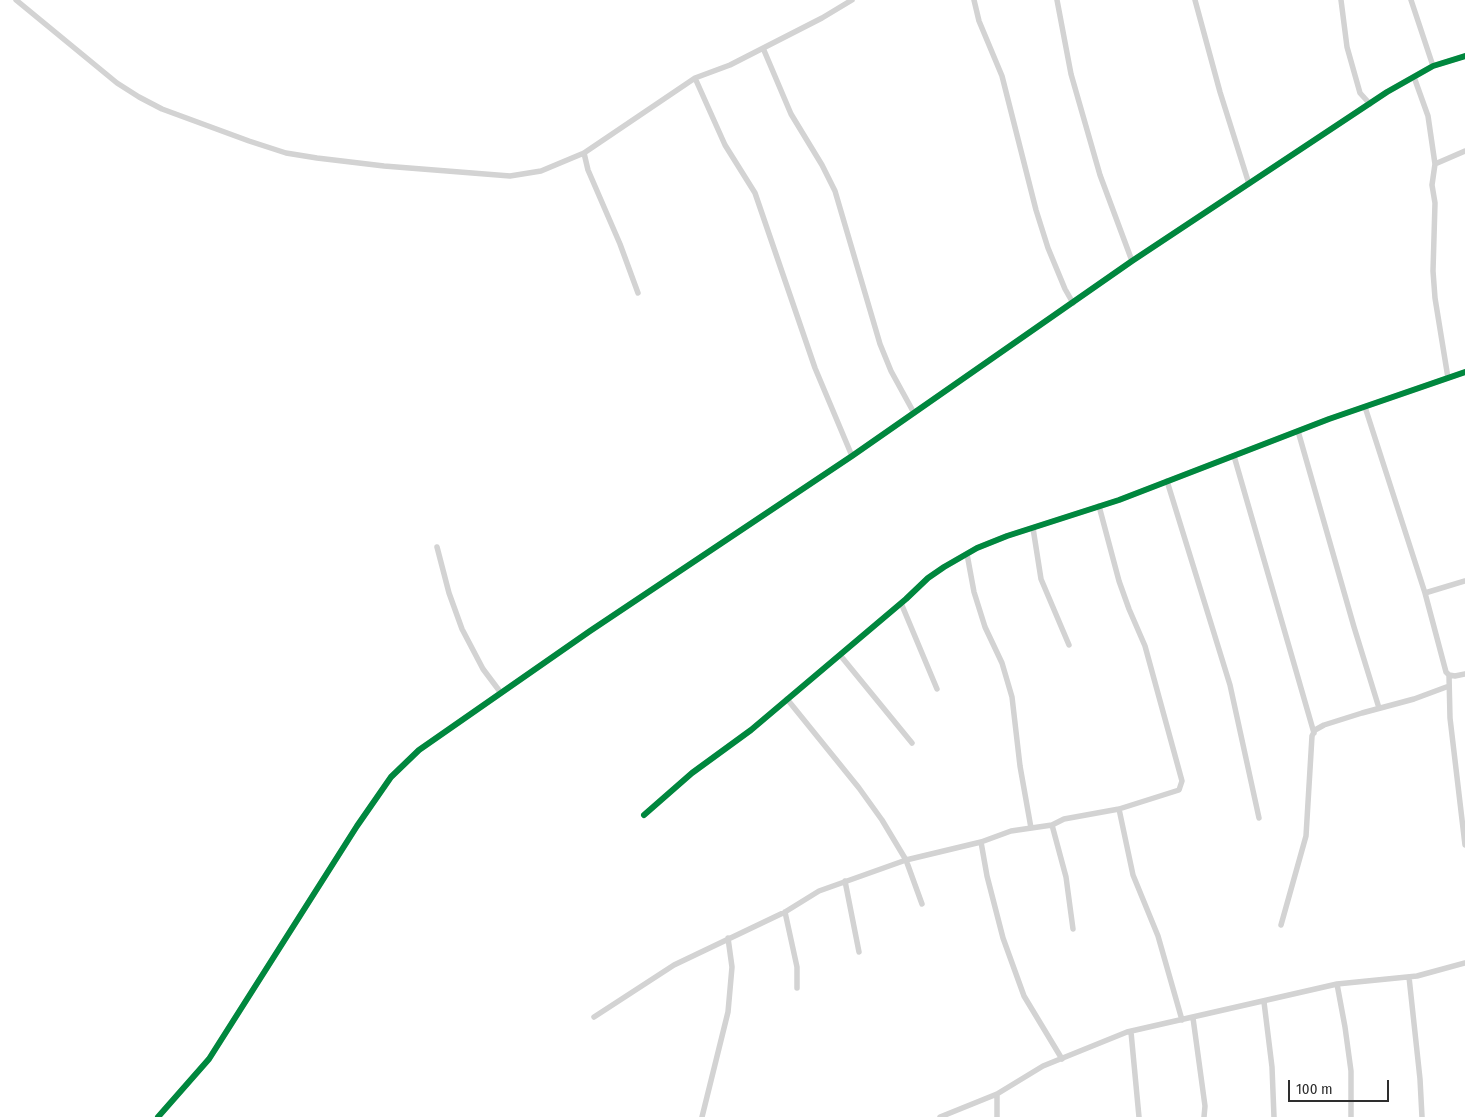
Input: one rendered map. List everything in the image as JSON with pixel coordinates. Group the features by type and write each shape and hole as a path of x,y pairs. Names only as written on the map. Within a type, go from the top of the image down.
{"street":[{"path":"16,0 117,83 162,109 286,153 384,166 510,176 541,171 584,153 695,78 730,65 822,18 852,0"},
{"path":"974,0 980,21 1002,76 1034,202 1048,248 1073,304"},
{"path":"1057,0 1072,74 1100,175 1132,261"},
{"path":"1195,0 1220,92 1249,184"},
{"path":"1341,0 1347,47 1360,93 1370,104"},
{"path":"1411,0 1433,66"},
{"path":"763,48 791,114 822,165 835,191 880,344 891,371 914,413"},
{"path":"158,1117 209,1059 347,842 391,777 419,750 598,625 852,456 1073,304 1132,261 1387,92 1433,66 1465,56"},
{"path":"1414,77 1428,116 1434,164 1432,184 1435,203 1433,271 1436,305 1448,378"},
{"path":"695,78 725,145 755,193 815,368 852,456"},
{"path":"1434,164 1465,151"},
{"path":"584,153 588,170 620,244 638,293"},
{"path":"644,815 692,773 751,730 944,567 967,554 1007,536 1099,506 1298,431 1465,372"},
{"path":"1365,407 1425,593 1446,672 1449,675 1450,718 1465,845"},
{"path":"1298,431 1379,708"},
{"path":"1234,456 1314,733"},
{"path":"1167,481 1230,685 1259,818"},
{"path":"594,1017 674,965 785,912 818,891 906,860 981,842 1011,831 1052,825 1064,819 1119,809 1179,790 1182,781 1145,646 1119,581 1099,506"},
{"path":"1033,528 1041,579 1069,645"},
{"path":"437,546 448,593 462,629 483,669 501,693"},
{"path":"967,554 977,601 985,627 1002,662 1012,697 1020,766 1031,828"},
{"path":"1425,593 1465,581"},
{"path":"901,603 937,689"},
{"path":"840,655 912,743"},
{"path":"1449,675 1465,674"},
{"path":"1281,925 1306,836 1312,736 1315,730 1324,725 1414,699 1449,686"},
{"path":"787,699 882,820 906,860 922,904"},
{"path":"1119,809 1133,875 1158,936 1182,1020"},
{"path":"1052,825 1066,877 1073,929"},
{"path":"981,842 1003,938 1024,996 1062,1059"},
{"path":"845,882 859,952"},
{"path":"785,912 797,968 797,988"},
{"path":"702,1117 728,1012 732,967 728,938"},
{"path":"940,1117 997,1094 1043,1066 1131,1032 1337,984 1417,976 1465,963"},
{"path":"1409,977 1420,1079 1422,1117"},
{"path":"1337,984 1345,1026 1350,1071 1352,1117"},
{"path":"1264,1002 1272,1067 1274,1117"},
{"path":"1193,1018 1205,1106 1204,1117"},
{"path":"1131,1032 1139,1117"},
{"path":"997,1094 997,1117"}],"cycle path":[{"path":"158,1117 209,1059 357,826 391,777 419,750 590,631 852,456 1132,261 1387,92 1433,66 1465,56"},
{"path":"644,815 692,773 751,730 906,599 928,578 977,548 1007,536 1119,500 1329,419 1465,372"}]}
